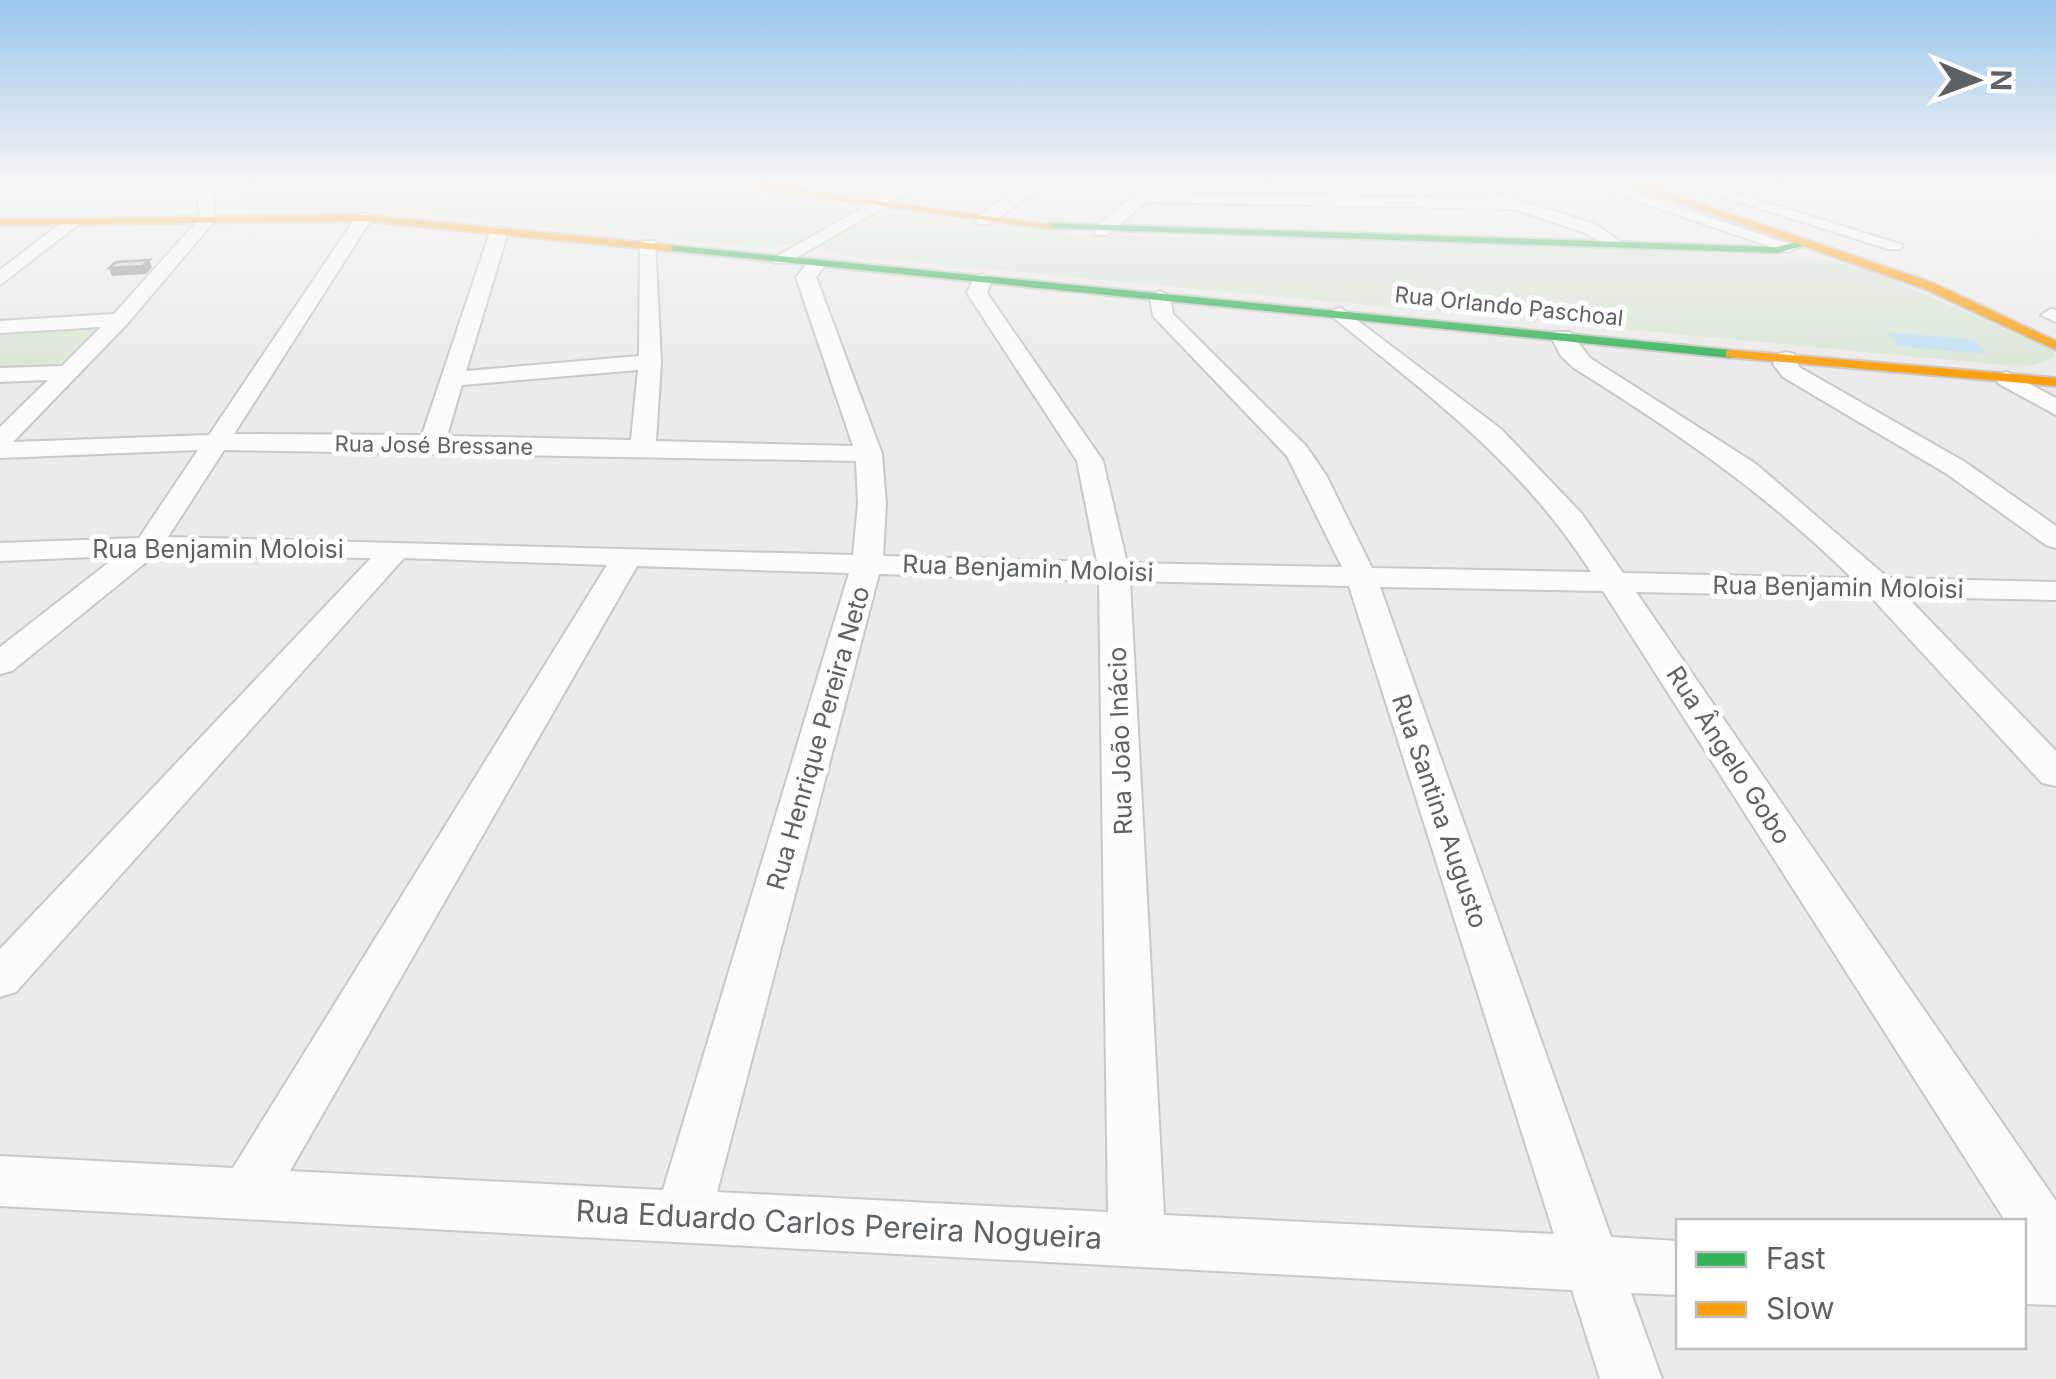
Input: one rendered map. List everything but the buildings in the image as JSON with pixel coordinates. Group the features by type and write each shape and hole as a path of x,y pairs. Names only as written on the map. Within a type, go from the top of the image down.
{"street":[{"path":"0,279 42,246"},
{"path":"0,441 120,320 184,246"},
{"path":"0,664 148,546 345,246"},
{"path":"432,443 495,246"},
{"path":"643,450 650,362 649,246"},
{"name":"Rua Orlando Paschoal","path":"662,246 1786,359 2056,382"},
{"path":"799,261 819,246"},
{"path":"1821,246 1960,298 2056,346"},
{"path":"1827,246 1972,285 2054,316"},
{"name":"Rua Henrique Pereira Neto","path":"683,1215 867,562 872,504 869,454 799,261"},
{"name":"Rua João Inácio","path":"982,280 977,293 1090,461 1114,572 1137,1240"},
{"name":"Rua Santina Augusto","path":"1160,297 1163,316 1297,451 1313,475 1362,578 1630,1379"},
{"name":"Rua Ângelo Gobo","path":"1342,314 1492,434 1572,520 2056,1249"},
{"path":"0,327 120,320"},
{"path":"1562,336 1568,351 1582,362 1681,423 1750,472 1880,588 2056,774"},
{"path":"1786,359 1784,364 1791,372 1956,468 2056,539"},
{"path":"454,379 650,362"},
{"path":"0,375 70,372"},
{"path":"2006,378 2056,408"},
{"name":"Rua José Bressane","path":"0,450 215,442 869,454"},
{"name":"Rua Benjamin Moloisi","path":"0,552 148,546 396,549 1114,572 2056,591"},
{"path":"0,979 396,549"},
{"path":"247,1195 626,558"},
{"name":"Rua Eduardo Carlos Pereira Nogueira","path":"0,1181 1676,1268"},
{"path":"2026,1276 2056,1277"}],"green space":[{"path":"1562,246 1825,259 1871,271 2052,350 2055,357 2035,365 2015,366 838,255 817,248"},
{"path":"88,328 96,332 57,366 0,370 0,331"}],"water":[{"path":"1888,332 1975,340 1987,354 1897,346"}],"traffic: fast":[{"path":"1666,246 1776,250 1793,246"},
{"path":"668,248 1731,354"}],"traffic: slow":[{"path":"651,246 668,248"},
{"path":"1814,246 1929,286 2056,346"},
{"path":"1731,354 2056,382"}]}
